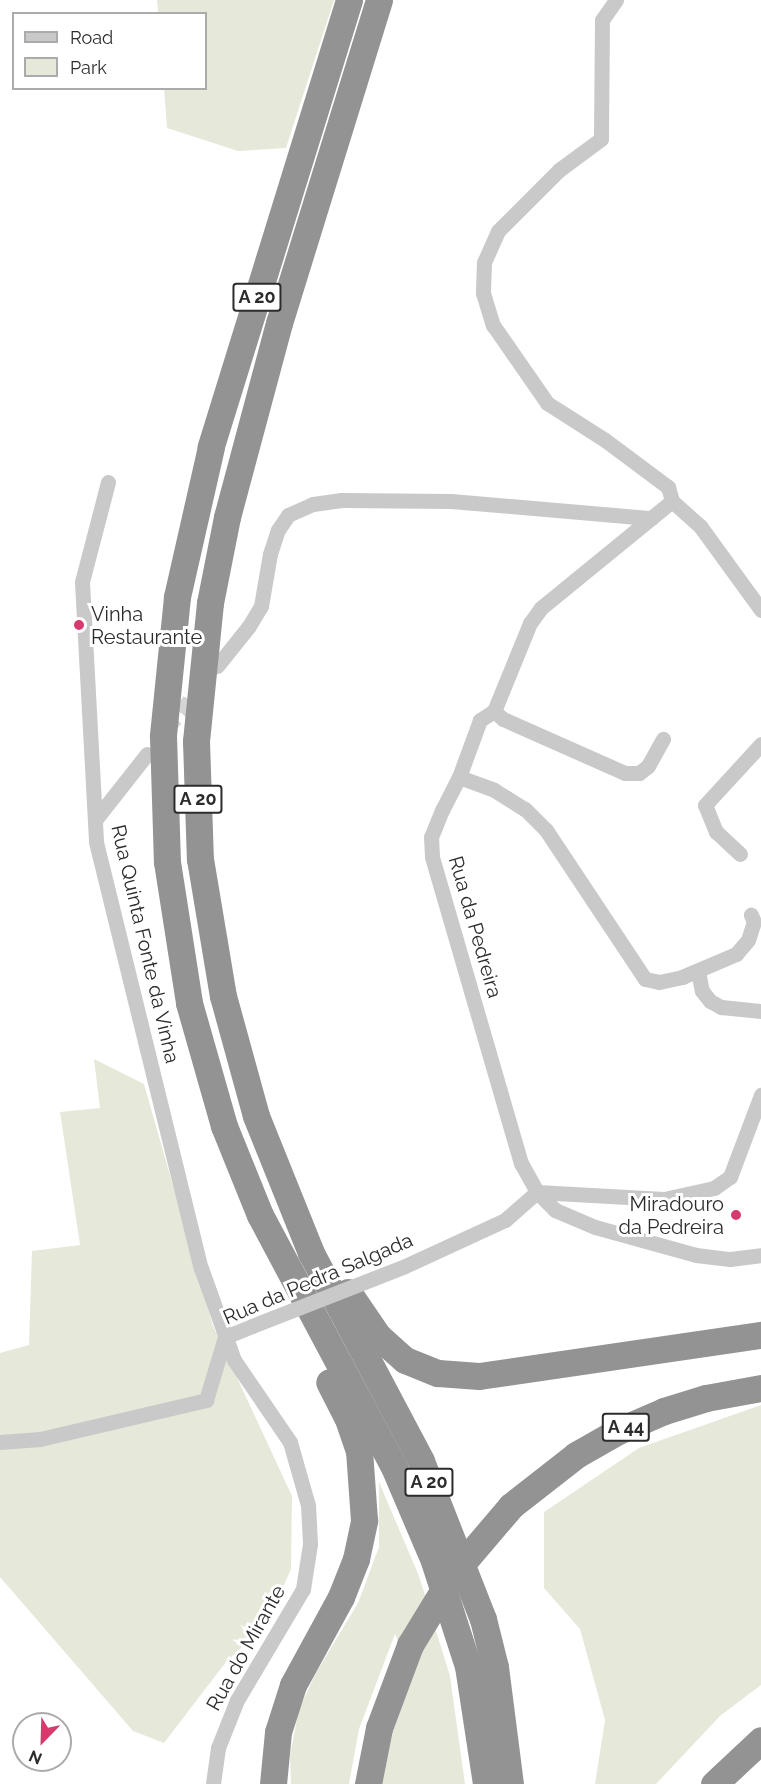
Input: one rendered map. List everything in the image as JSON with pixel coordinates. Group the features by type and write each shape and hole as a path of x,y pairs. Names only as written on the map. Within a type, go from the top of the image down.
{"highway":[{"name":"A 20","path":"349,0 210,447 177,597 164,725 167,862 189,1003 224,1126 260,1215 389,1458 434,1561 468,1666 486,1784"},
{"name":"A 20","path":"379,0 279,323 226,517 210,603 196,741 200,860 222,996 256,1116 311,1253 421,1461 483,1619 495,1667 510,1784"},
{"path":"289,1200 378,1335 405,1360 438,1373 479,1376 761,1335"},
{"path":"260,1215 275,1274 353,1434 362,1468 364,1520 356,1559 341,1597 293,1685 278,1732 273,1784"},
{"name":"A 44","path":"368,1784 379,1728 410,1645 454,1573 511,1506 576,1455 618,1431 664,1411 706,1398 761,1388"},
{"path":"714,1784 761,1740"}],"street":[{"path":"616,0 602,20 601,139 559,170 498,231 484,262 483,293 492,325 547,403 605,440 668,487 672,501 700,526 761,610"},
{"name":"Rua Quinta Fonte da Vinha","path":"108,482 82,582 96,842 201,1268 225,1337"},
{"path":"217,666 249,626 261,606 270,554 278,530 288,515 313,504 342,500 450,501 651,518"},
{"name":"Rua da Pedreira","path":"672,501 541,608 530,623 494,711 480,720 459,777 431,837 432,857 521,1163 537,1192 555,1210 596,1227 640,1240 696,1255 730,1259 761,1255"},
{"path":"494,711 504,719 625,773 639,773 648,766 663,739"},
{"path":"740,854 716,832 705,805 761,744"},
{"path":"94,820 147,754"},
{"path":"459,777 495,790 525,809 546,830 645,979 659,982 682,977 736,954 748,940 754,922 751,915"},
{"path":"698,971 702,991 710,1001 720,1007 761,1011"},
{"path":"537,1192 664,1199 714,1188 730,1177 761,1095"},
{"name":"Rua da Pedra Salgada","path":"0,1442 40,1439 206,1400 225,1337 405,1266 505,1220 537,1192"},
{"name":"Rua do Mirante","path":"213,1784 218,1748 237,1700 303,1589 310,1544 308,1505 290,1442 234,1360 225,1337"}],"green space":[{"path":"157,0 334,0 286,148 238,151 167,128 164,90 207,90 207,12 158,12"},
{"path":"94,1059 144,1084 213,1326 292,1496 291,1569 268,1622 226,1662 164,1743 133,1731 0,1577 0,1353 29,1345 32,1251 80,1245 60,1112 100,1108"},
{"path":"761,1405 761,1685 720,1716 656,1784 595,1784 605,1720 580,1629 544,1588 544,1512 639,1448"},
{"path":"379,1482 419,1576 450,1676 465,1784 380,1784 396,1711 412,1674 395,1634 359,1729 349,1784 291,1784 290,1755 299,1709 317,1671 358,1603 379,1547"}],"tunnel":[{"path":"166,730 198,690"}],"place":[{"name":"Vinha Restaurante","path":"79,625"},
{"name":"Miradouro da Pedreira","path":"736,1215"}]}
